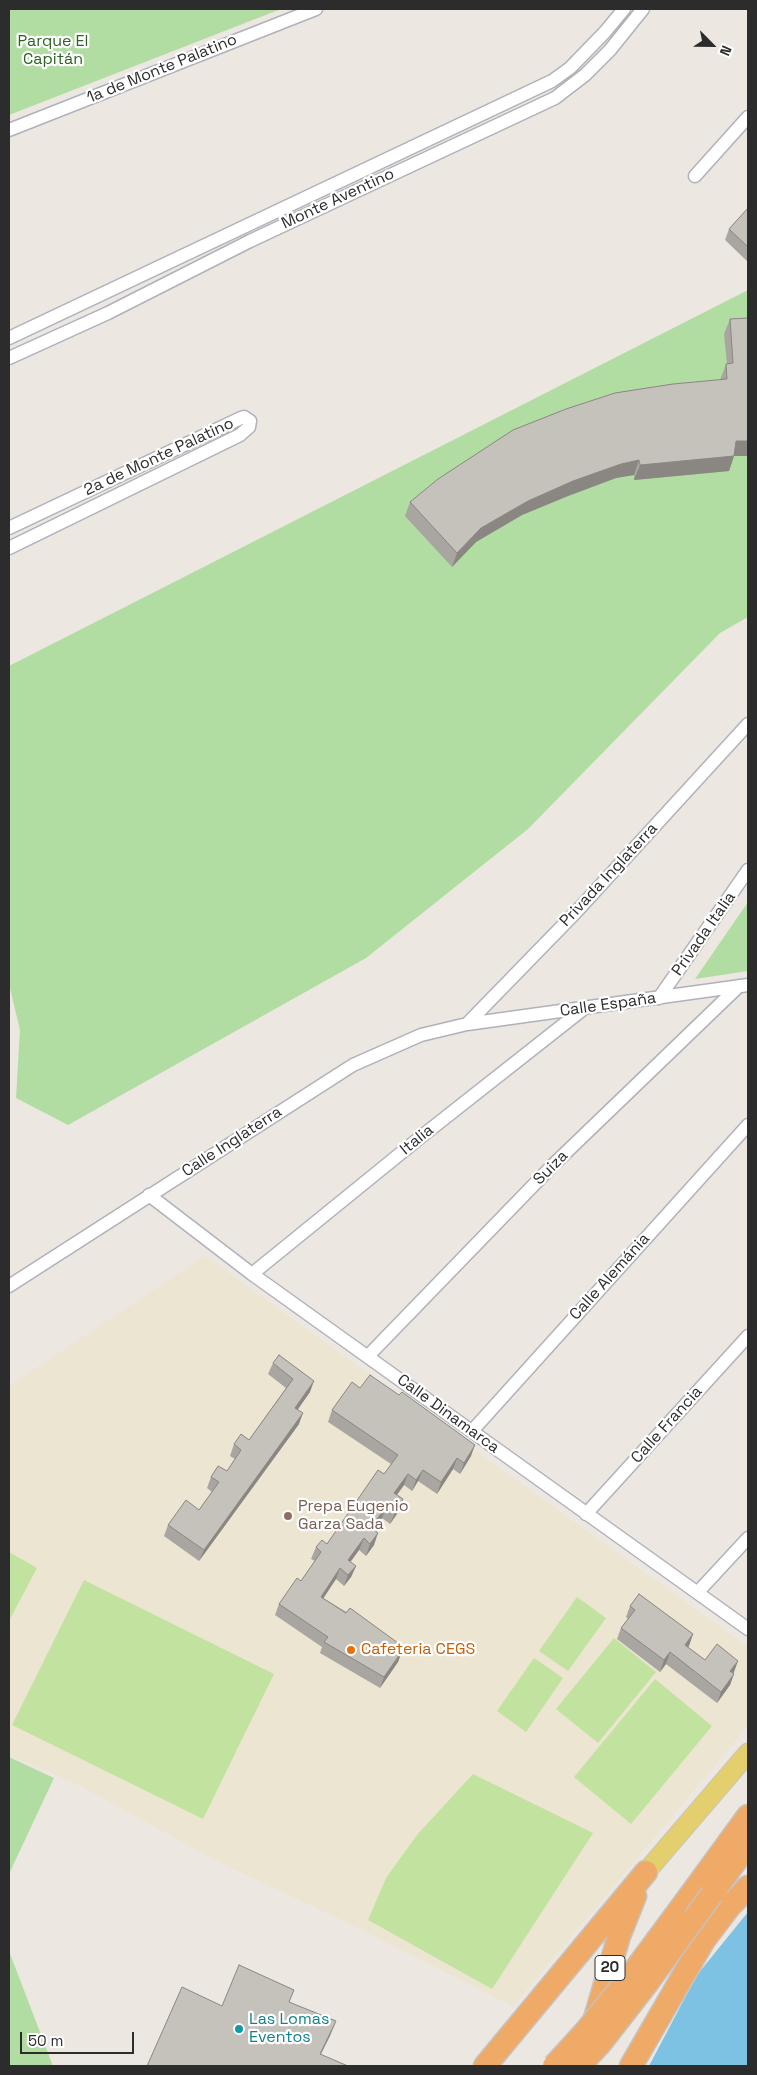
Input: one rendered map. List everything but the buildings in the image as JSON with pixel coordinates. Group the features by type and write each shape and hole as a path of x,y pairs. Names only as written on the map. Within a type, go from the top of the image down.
{"highway":[{"path":"554,2066 586,2031 632,1974 748,1816"},
{"path":"581,2066 648,1982 748,1844"},
{"path":"485,2066 646,1872"},
{"name":"20","path":"581,2066 619,1936 646,1872"},
{"path":"631,2066 704,1940 729,1907 748,1887"}],"main road":[{"name":"20","path":"646,1872 748,1753"}],"street":[{"name":"1a de Monte Palatino","path":"9,130 316,9"},
{"name":"Monte Aventino","path":"9,338 552,82 570,68 605,32 624,9"},
{"name":"Monte Aventino","path":"9,358 108,312 250,241 555,98 585,75 610,50 643,9"},
{"path":"695,176 748,117"},
{"name":"2a de Monte Palatino","path":"9,528 241,418 244,417 250,421 249,427 240,435 9,548"},
{"name":"Privada Inglaterra","path":"467,1024 577,911 748,724"},
{"name":"Privada Italia","path":"659,998 748,870"},
{"name":"Calle España","path":"467,1024 744,985"},
{"name":"Suiza","path":"368,1356 554,1164 744,985"},
{"name":"Italia","path":"252,1274 583,1009"},
{"name":"Calle Inglaterra","path":"9,1286 353,1065 421,1035 467,1024"},
{"name":"Calle Alemánia","path":"472,1431 748,1125"},
{"name":"Calle Dinamarca","path":"149,1195 252,1274 748,1629"},
{"name":"Calle Francia","path":"586,1514 748,1336"},
{"path":"698,1592 748,1538"}],"shaded area":[{"name":"Prepa Eugenio Garza Sada","path":"205,1256 748,1647 748,1726 513,2006 342,1920 223,1864 77,1784 9,1755 9,1386"}],"green space":[{"name":"Parque El Capitán","path":"9,9 281,9 9,115"},
{"path":"748,290 748,617 720,633 528,829 366,958 68,1125 16,1098 20,1030 9,984 9,666"},
{"path":"748,902 748,971 695,979"},
{"path":"9,1552 37,1568 9,1621"},
{"path":"84,1580 274,1674 203,1819 12,1725"},
{"path":"577,1597 606,1618 568,1671 539,1651"},
{"path":"614,1638 656,1672 598,1743 556,1709"},
{"path":"534,1658 563,1678 526,1732 497,1711"},
{"path":"655,1679 712,1726 631,1824 574,1777"},
{"path":"9,1757 54,1778 9,1874"},
{"path":"473,1774 593,1833 492,1989 368,1920 386,1878 417,1835"},
{"path":"9,1951 53,2066 9,2066"}],"water":[{"path":"748,1912 748,2066 649,2066 697,1975"}],"place":[{"name":"Prepa Eugenio Garza Sada","path":"288,1516"},
{"name":"Cafeteria CEGS","path":"351,1650"},
{"name":"Las Lomas Eventos","path":"239,2029"}]}
